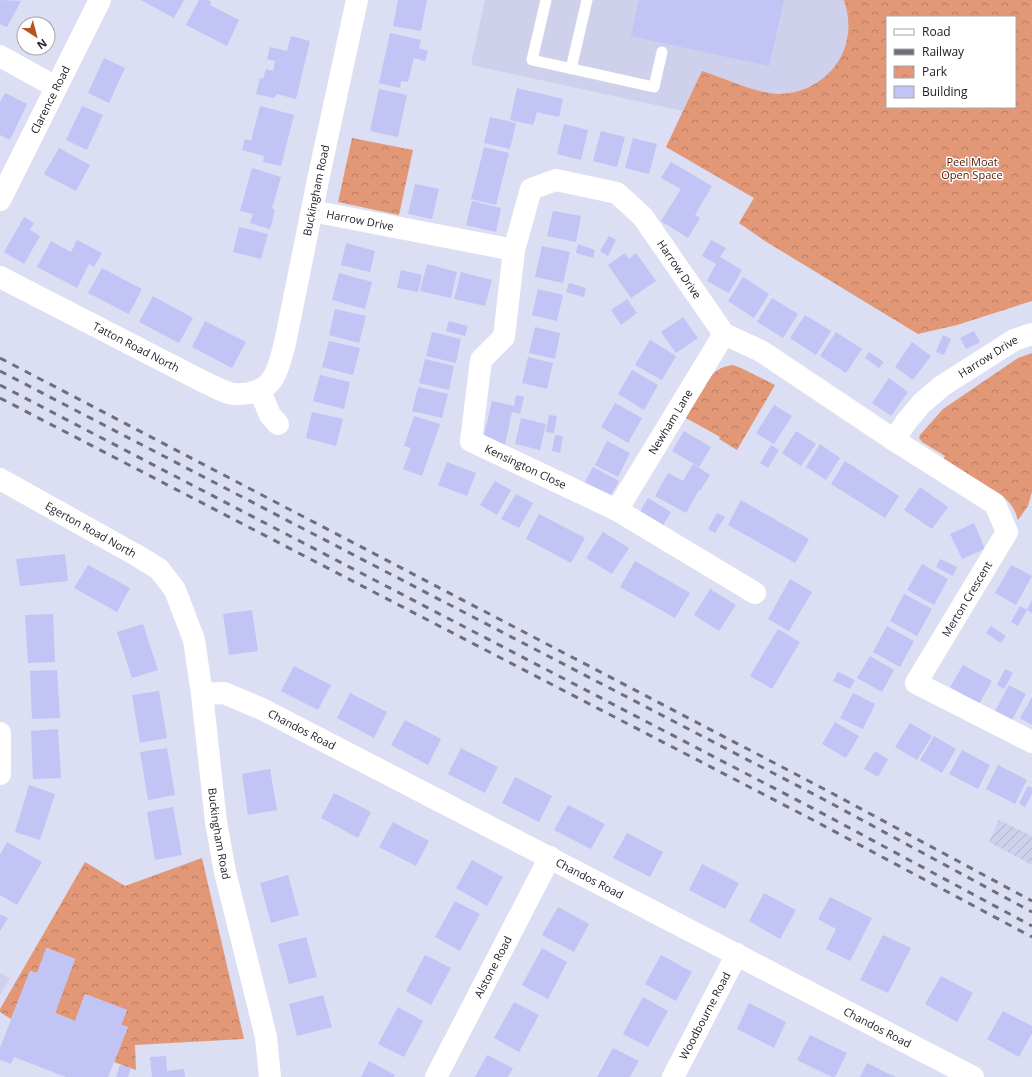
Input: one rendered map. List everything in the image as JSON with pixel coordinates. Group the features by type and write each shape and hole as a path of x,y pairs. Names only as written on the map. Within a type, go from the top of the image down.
{"street":[{"name":"Clarence Road","path":"0,200 100,0"},
{"name":"Buckingham Road","path":"267,385 279,366 285,344 352,2"},
{"path":"0,56 56,87"},
{"name":"Harrow Drive","path":"312,211 514,250 531,189 556,180 618,193 643,217 724,334"},
{"name":"Kensington Close","path":"514,250 504,337 481,360 471,441 617,510 755,593"},
{"name":"Tatton Road North","path":"0,277 230,394 244,394 267,385"},
{"path":"724,334 761,351 894,440"},
{"name":"Newham Lane","path":"617,510 724,334"},
{"name":"Harrow Drive","path":"894,440 906,422 922,404 942,386 1014,340 1032,334"},
{"path":"267,385 270,414 278,424"},
{"name":"Merton Crescent","path":"894,440 995,504 1007,532 916,683 1032,742"},
{"name":"Egerton Road North","path":"0,479 159,569 175,590"},
{"name":"Buckingham Road","path":"175,590 194,640 218,830 226,872 266,1037 270,1077"},
{"name":"Chandos Road","path":"202,694 224,693 262,709 737,954 960,1074"},
{"path":"0,733 0,774"},
{"name":"Alstone Road","path":"436,1077 550,857"},
{"name":"Woodbourne Road","path":"673,1077 737,954"}],"lane":[{"path":"546,0 532,60 654,87 662,52"},
{"path":"571,69 587,0"}],"shaded area":[{"path":"485,0 967,0 886,16 886,108 918,334 765,241 739,223 754,198 666,147 683,111 471,65"},
{"path":"999,820 1032,836 1032,865 989,842"},
{"path":"0,973 10,978 0,995"}],"green space":[{"name":"Peel Moat Open Space","path":"844,0 1032,0 1032,301 957,325 918,334 765,241 739,223 754,198 666,147 702,71 743,86 769,93 782,94 807,88 829,73 837,63 843,52 847,39 848,19"},
{"path":"352,138 413,150 399,215 338,202"},
{"path":"1032,353 1032,492 1028,506 1018,520 1010,503 1001,495 943,459 945,456 922,442 919,438 943,409 1018,358"},
{"path":"733,365 775,385 737,450 719,439 720,437 686,418 700,392 713,374 720,369"},
{"path":"202,858 244,1039 135,1045 136,1070 114,1062 128,1027 121,1025 127,1010 85,994 75,1021 55,1013 75,959 47,948 37,973 30,971 11,1019 0,1012 0,1009 85,862 125,886"}],"building":[{"path":"0,0 21,1 7,27 0,24"},
{"path":"141,0 184,0 174,18"},
{"path":"199,0 208,0 211,2 210,5 239,20 227,46 186,25"},
{"path":"398,0 427,0 421,31 393,26"},
{"path":"639,0 784,0 769,66 631,36"},
{"path":"390,33 421,40 419,48 428,51 425,61 414,58 408,82 401,81 400,88 379,83"},
{"path":"291,36 310,41 296,99 277,94 274,98 256,94 260,78 263,79 266,69 273,71 275,61 267,59 270,47 287,51"},
{"path":"104,58 125,68 109,103 88,93"},
{"path":"517,88 563,99 559,117 537,112 533,125 510,120"},
{"path":"379,89 407,95 398,137 370,131"},
{"path":"5,93 27,104 10,140 0,135 0,102"},
{"path":"82,106 103,115 87,150 66,140"},
{"path":"260,106 294,115 281,166 263,162 264,156 242,150 245,139 251,141"},
{"path":"490,117 516,123 510,149 484,143"},
{"path":"564,124 588,130 581,160 557,154"},
{"path":"601,131 625,137 617,167 593,161"},
{"path":"633,138 657,144 649,174 625,168"},
{"path":"484,147 509,153 496,205 471,199"},
{"path":"59,148 90,165 76,191 44,174"},
{"path":"671,162 712,186 695,215 700,218 688,238 661,221 681,189 661,178"},
{"path":"252,168 281,177 272,208 275,210 270,229 250,223 253,214 240,211"},
{"path":"415,184 439,189 432,219 408,214"},
{"path":"472,201 501,208 496,232 466,225"},
{"path":"553,211 581,216 576,242 547,236"},
{"path":"24,217 34,223 30,230 40,236 24,264 4,252"},
{"path":"239,227 268,234 261,259 233,252"},
{"path":"609,236 616,240 608,256 600,251"},
{"path":"77,240 102,253 94,267 89,264 77,288 37,267 51,241 71,252"},
{"path":"711,240 726,248 720,257 742,270 729,293 707,281 716,264 702,256"},
{"path":"346,243 375,251 370,272 341,265"},
{"path":"578,244 595,250 593,258 576,253"},
{"path":"542,246 570,252 563,283 535,277"},
{"path":"625,253 629,259 636,253 656,281 631,298 608,265"},
{"path":"427,264 457,272 451,298 420,291"},
{"path":"102,268 142,289 129,314 88,293"},
{"path":"401,270 422,275 418,292 397,288"},
{"path":"461,272 492,280 485,306 454,299"},
{"path":"339,273 372,282 365,309 332,300"},
{"path":"743,277 769,294 754,318 728,301"},
{"path":"569,283 586,288 584,297 566,292"},
{"path":"538,289 563,295 557,321 532,315"},
{"path":"153,296 193,318 179,343 139,322"},
{"path":"772,298 798,314 783,338 757,322"},
{"path":"627,299 637,313 621,325 611,310"},
{"path":"335,309 366,316 359,343 329,335"},
{"path":"805,315 831,331 816,355 790,338"},
{"path":"683,317 698,338 676,353 661,332"},
{"path":"205,321 246,342 232,368 192,347"},
{"path":"449,321 468,326 465,336 446,331"},
{"path":"535,327 560,333 555,359 529,353"},
{"path":"974,331 980,342 966,349 960,338"},
{"path":"432,332 461,339 456,363 426,356"},
{"path":"836,332 862,349 846,373 820,356"},
{"path":"943,335 951,339 944,355 936,352"},
{"path":"650,340 676,356 662,380 635,365"},
{"path":"329,341 360,348 353,375 322,367"},
{"path":"912,342 931,356 913,380 895,367"},
{"path":"869,352 884,362 879,368 865,358"},
{"path":"528,357 553,363 547,389 522,383"},
{"path":"425,359 454,366 449,390 419,383"},
{"path":"632,370 658,385 644,410 618,394"},
{"path":"320,375 350,382 344,409 313,401"},
{"path":"889,378 908,392 891,416 872,403"},
{"path":"418,387 448,394 442,418 412,411"},
{"path":"516,395 524,397 520,414 512,412 505,445 483,440 492,401 514,406"},
{"path":"615,403 642,418 628,443 601,427"},
{"path":"774,405 792,416 774,444 756,433"},
{"path":"312,412 343,419 336,446 306,438"},
{"path":"549,415 557,416 554,433 546,432"},
{"path":"414,416 440,424 422,476 403,469 411,448 404,446"},
{"path":"521,418 546,424 540,450 515,444"},
{"path":"684,431 711,447 699,467 672,451"},
{"path":"796,431 816,444 801,466 782,453"},
{"path":"555,435 563,436 560,453 552,451"},
{"path":"607,441 630,453 618,477 595,465"},
{"path":"820,444 840,458 826,480 806,467"},
{"path":"771,445 779,450 768,468 760,463"},
{"path":"845,461 899,496 885,518 831,484"},
{"path":"447,462 476,473 467,496 438,485"},
{"path":"693,464 710,475 700,491 699,490 686,513 655,496 668,473 683,481"},
{"path":"593,467 619,481 608,500 583,486"},
{"path":"495,481 511,490 497,515 480,505"},
{"path":"920,487 948,507 932,529 904,510"},
{"path":"516,494 533,503 519,528 501,519"},
{"path":"648,498 671,512 661,529 638,515"},
{"path":"741,500 809,539 795,563 728,525"},
{"path":"717,513 725,517 715,533 708,529"},
{"path":"539,514 585,538 571,563 526,539"},
{"path":"974,523 985,549 962,559 950,534"},
{"path":"603,532 629,548 612,574 586,558"},
{"path":"65,554 68,581 20,586 16,559"},
{"path":"940,559 957,567 953,576 936,567"},
{"path":"635,561 690,593 675,618 620,587"},
{"path":"922,564 948,579 934,605 907,590"},
{"path":"88,565 130,588 117,612 74,588"},
{"path":"1011,565 1032,576 1016,605 995,593"},
{"path":"790,579 812,592 789,631 768,619"},
{"path":"710,589 736,605 719,631 694,615"},
{"path":"904,594 932,609 917,636 890,621"},
{"path":"1032,600 1032,613 1027,610"},
{"path":"1020,606 1027,610 1018,626 1011,622"},
{"path":"252,610 258,651 229,655 223,614"},
{"path":"53,614 55,662 28,663 25,615"},
{"path":"143,624 158,670 132,678 117,632"},
{"path":"887,626 914,641 900,667 873,652"},
{"path":"991,626 1006,636 1001,643 986,633"},
{"path":"778,629 800,642 772,689 750,676"},
{"path":"870,656 894,670 882,692 857,678"},
{"path":"963,665 992,681 979,704 950,687"},
{"path":"294,666 331,685 318,710 281,691"},
{"path":"1005,669 1013,673 1004,689 997,685"},
{"path":"57,670 60,718 32,719 30,671"},
{"path":"838,672 855,680 850,689 833,681"},
{"path":"1009,685 1026,694 1012,720 995,711"},
{"path":"159,691 167,738 140,743 132,695"},
{"path":"350,693 387,712 374,738 337,718"},
{"path":"853,693 875,704 863,729 840,718"},
{"path":"1032,697 1032,725 1020,718"},
{"path":"405,720 441,739 428,765 391,745"},
{"path":"835,722 859,736 846,758 822,744"},
{"path":"910,723 932,736 917,760 895,747"},
{"path":"58,729 61,778 33,779 31,731"},
{"path":"934,736 956,749 942,773 920,760"},
{"path":"167,748 175,795 148,800 140,752"},
{"path":"461,748 498,767 485,793 448,774"},
{"path":"962,750 990,765 978,789 949,774"},
{"path":"875,751 888,759 878,777 864,769"},
{"path":"998,765 1027,780 1015,804 986,789"},
{"path":"270,769 277,810 248,815 242,774"},
{"path":"515,777 552,796 539,822 502,803"},
{"path":"29,785 55,794 40,840 15,832"},
{"path":"1028,786 1032,788 1032,794 1025,807 1019,803"},
{"path":"334,793 371,812 358,838 321,818"},
{"path":"568,805 605,824 591,849 554,830"},
{"path":"173,807 182,855 155,860 147,812"},
{"path":"393,822 429,841 416,866 379,847"},
{"path":"627,833 663,852 650,877 613,858"},
{"path":"7,842 42,862 17,905 0,895 0,855"},
{"path":"472,860 503,877 487,906 456,888"},
{"path":"702,864 739,883 725,909 689,890"},
{"path":"288,875 299,915 271,923 260,883"},
{"path":"764,893 796,910 780,939 749,921"},
{"path":"830,897 872,918 850,961 826,949 836,929 818,919"},
{"path":"455,901 480,914 460,951 435,937"},
{"path":"558,907 589,924 574,952 542,935"},
{"path":"0,914 8,918 0,931"},
{"path":"883,935 911,948 888,993 860,980"},
{"path":"306,937 317,977 289,984 278,944"},
{"path":"46,948 75,959 55,1013 75,1021 85,994 127,1010 121,1025 128,1027 108,1077 66,1077 14,1057 11,1064 0,1060 0,1048 30,971 37,973"},
{"path":"542,948 567,962 548,999 522,985"},
{"path":"425,955 451,968 431,1005 406,991"},
{"path":"661,955 692,972 676,1001 645,984"},
{"path":"941,976 973,993 957,1022 925,1004"},
{"path":"323,995 332,1027 297,1036 289,1004"},
{"path":"643,997 668,1011 648,1047 623,1034"},
{"path":"514,1002 539,1015 519,1052 494,1038"},
{"path":"749,1003 786,1022 774,1048 737,1029"},
{"path":"398,1007 423,1021 404,1057 378,1044"},
{"path":"1003,1011 1032,1026 1032,1033 1019,1057 987,1039"},
{"path":"810,1035 847,1053 835,1077 832,1077 797,1060"},
{"path":"613,1048 639,1061 630,1077 597,1077"},
{"path":"487,1055 513,1068 508,1077 475,1077"},
{"path":"166,1056 167,1071 184,1069 185,1077 152,1077 150,1057"},
{"path":"369,1061 395,1075 394,1077 361,1077"},
{"path":"867,1063 885,1072 896,1077 860,1077"},
{"path":"120,1065 131,1068 128,1077 116,1077"}],"railway":[{"path":"0,358 826,790 1032,901"},
{"path":"0,371 823,799 1032,912"},
{"path":"0,385 818,811 1032,926"},
{"path":"0,398 813,820 1032,937"}]}
